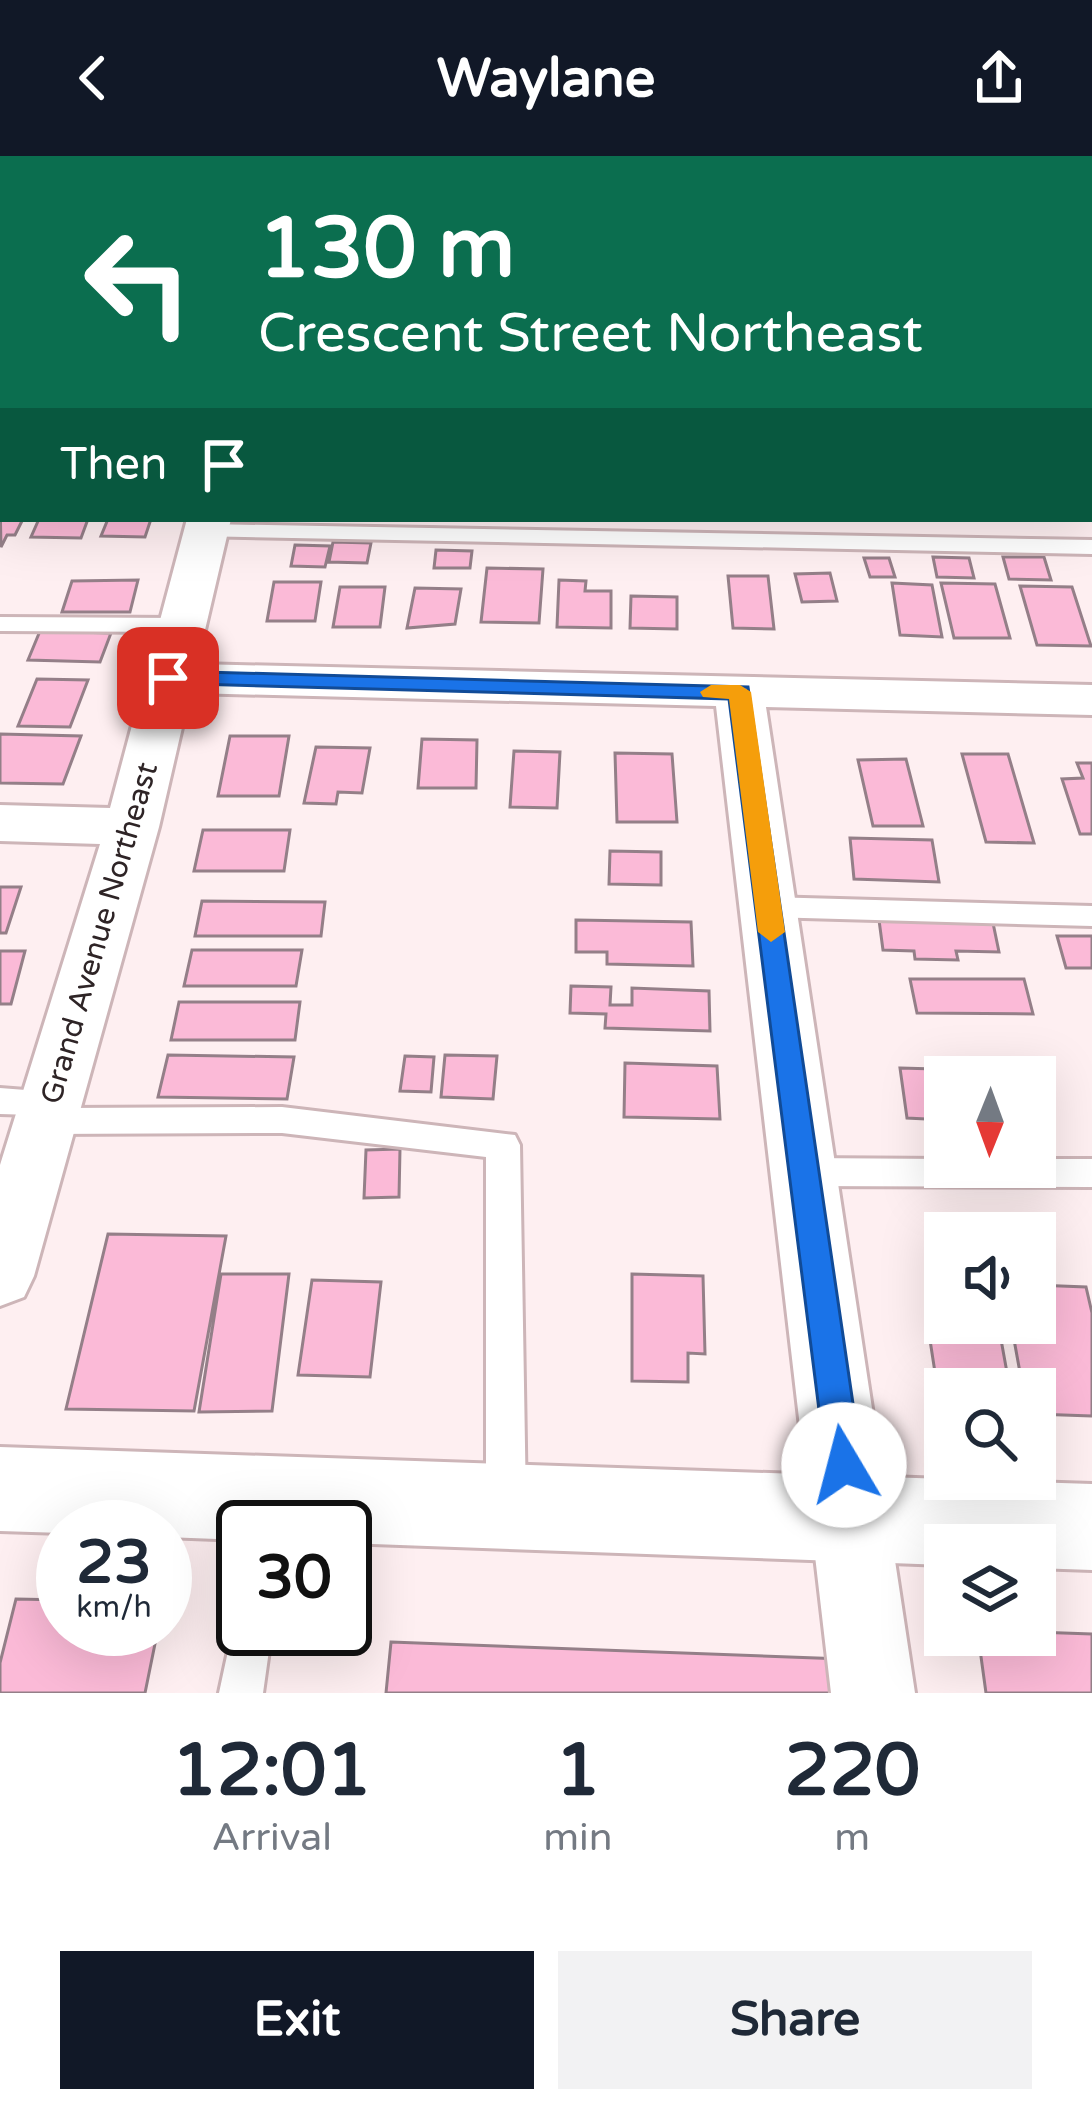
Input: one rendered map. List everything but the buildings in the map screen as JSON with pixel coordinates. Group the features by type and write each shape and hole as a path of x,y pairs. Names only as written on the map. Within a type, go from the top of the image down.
{"main road":[{"path":"0,1489 216,1508"},
{"path":"372,1510 506,1505 1092,1527"}],"street":[{"name":"Grand Avenue Northeast","path":"0,1276 32,1108 132,827 207,525"},
{"path":"174,652 740,692 1092,700"},
{"path":"740,692 873,1693"},
{"path":"0,823 132,827"}],"lane":[{"path":"207,525 1092,548"},
{"path":"0,624 174,652"},
{"path":"768,907 1092,916"},
{"path":"32,1108 281,1120 503,1145 506,1505"},
{"path":"804,1172 1092,1173"},
{"path":"241,1693 247,1656"}],"slow traffic":[{"path":"711,692 740,692 771,932"}],"route":[{"path":"168,678 740,692 844,1465"}]}
